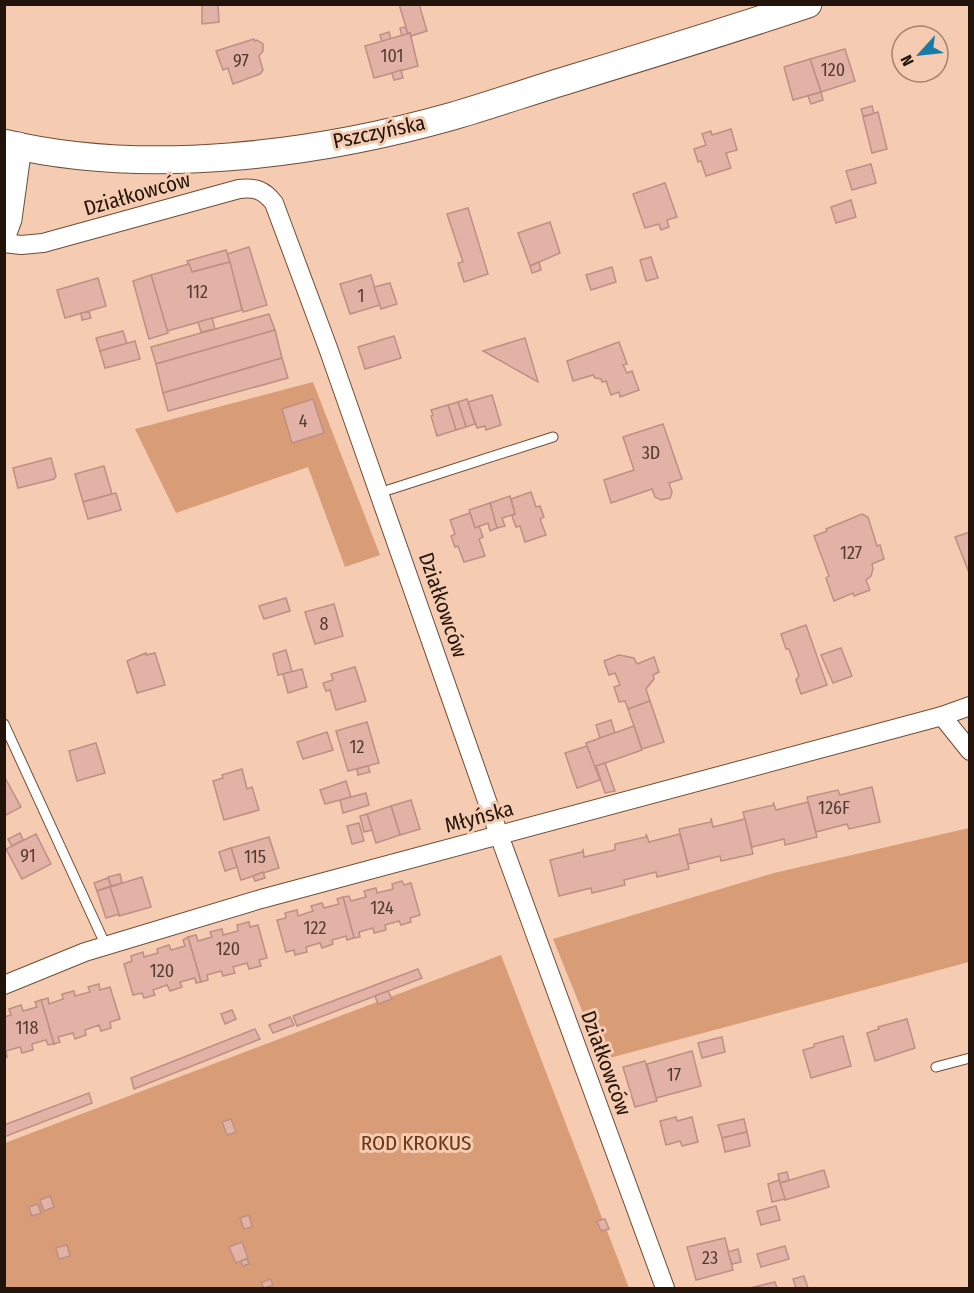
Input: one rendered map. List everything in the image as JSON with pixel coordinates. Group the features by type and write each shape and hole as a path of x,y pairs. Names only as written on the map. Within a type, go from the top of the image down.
{"main road":[{"name":"Pszczyńska","path":"4,230 8,219 11,145 77,155 162,159 235,156 328,143 452,116 808,4"}],"street":[{"name":"Działkowców","path":"4,243 21,245 43,243 239,189 260,190 274,203 380,493 499,835 665,1288"},
{"name":"Młyńska","path":"4,985 85,952 261,899 942,716 969,706"},
{"path":"942,716 969,752"}],"lane":[{"path":"380,493 553,437"},
{"path":"4,724 106,946"},
{"path":"936,1067 969,1058"}],"green space":[{"path":"313,382 380,555 345,567 308,467 176,513 135,429"},
{"path":"969,828 969,962 602,1060 553,939 774,873"},
{"name":"ROD KROKUS","path":"501,955 629,1288 5,1288 5,1143"}],"building":[{"path":"202,4 218,4 219,22 202,24"},
{"path":"399,4 419,4 427,31 411,36 410,33 408,34"},
{"path":"405,27 408,34 402,36 400,28"},
{"path":"389,32 391,39 382,42 380,35"},
{"path":"410,33 418,66 374,78 365,46"},
{"path":"254,39 263,44 263,51 259,56 263,70 260,74 233,84 228,68 223,70 216,51"},
{"path":"845,49 855,81 821,92 810,59"},
{"path":"810,59 821,92 793,100 784,67"},
{"path":"401,70 403,78 394,80 392,73"},
{"path":"821,92 823,100 811,104 808,96"},
{"path":"872,106 874,114 863,116 861,109"},
{"path":"878,112 887,149 872,153 863,117"},
{"path":"731,129 737,150 726,153 731,168 706,176 694,149 706,145 702,134 711,131 712,135"},
{"path":"871,164 876,183 852,190 846,171"},
{"path":"665,183 677,217 667,220 669,227 661,230 659,224 645,228 633,194"},
{"path":"851,200 856,217 836,223 831,207"},
{"path":"468,208 488,274 464,282 458,263 463,262 447,214"},
{"path":"550,222 560,253 530,266 518,233"},
{"path":"249,247 267,305 243,312 227,254"},
{"path":"226,250 230,262 192,272 187,261"},
{"path":"651,257 658,278 646,281 640,260"},
{"path":"230,262 242,310 167,331 151,275 189,264 192,272"},
{"path":"539,262 541,270 532,273 530,266"},
{"path":"612,267 616,282 591,290 586,275"},
{"path":"151,275 168,333 149,339 133,281"},
{"path":"371,275 380,305 350,314 340,284"},
{"path":"98,278 106,306 65,318 57,290"},
{"path":"390,283 397,304 381,309 374,287"},
{"path":"89,312 91,318 82,320 81,313"},
{"path":"269,314 275,330 156,364 151,347"},
{"path":"212,318 215,329 201,332 198,322"},
{"path":"275,330 282,358 163,393 156,364"},
{"path":"123,331 127,344 100,351 96,338"},
{"path":"394,336 401,358 365,369 358,347"},
{"path":"525,338 538,382 483,351"},
{"path":"135,341 140,359 105,368 100,351"},
{"path":"619,342 627,364 623,365 627,373 632,371 639,390 620,397 619,392 611,395 606,381 602,382 593,375 573,381 567,361"},
{"path":"282,358 288,378 168,411 163,393"},
{"path":"492,395 501,425 486,430 485,426 477,428 468,402"},
{"path":"313,399 324,433 292,443 282,409"},
{"path":"467,399 475,424 466,427 458,402"},
{"path":"458,402 466,427 456,430 448,405"},
{"path":"448,405 456,430 437,436 431,410"},
{"path":"663,424 682,479 669,483 672,492 670,498 661,500 655,497 652,489 611,503 604,480 634,470 623,437"},
{"path":"51,458 56,476 54,479 18,488 13,468"},
{"path":"104,466 112,494 83,502 75,474"},
{"path":"531,492 536,507 540,506 544,517 540,519 546,535 525,542 520,526 516,527 512,516 515,514 511,499"},
{"path":"116,493 121,510 88,519 83,502"},
{"path":"510,496 515,514 502,518 505,526 497,528 490,503"},
{"path":"490,503 497,528 490,531 488,523 475,528 469,510"},
{"path":"470,513 475,528 479,526 483,537 479,539 485,556 464,562 451,536 455,534 450,520"},
{"path":"862,514 868,517 877,546 880,545 884,559 872,564 871,576 866,580 870,590 854,596 853,593 834,601 826,578 829,576 814,536"},
{"path":"970,532 970,575 955,537"},
{"path":"286,598 290,611 264,619 259,606"},
{"path":"334,604 343,636 315,644 305,612"},
{"path":"806,625 827,685 801,694 796,680 799,676 781,634"},
{"path":"841,648 852,676 833,683 821,655"},
{"path":"286,650 292,672 278,675 273,654"},
{"path":"146,653 146,655 155,653 165,685 137,693 127,661"},
{"path":"619,655 634,658 637,664 654,657 659,672 653,675 654,679 646,689 650,701 628,709 625,701 619,702 614,687 620,685 615,673 609,675 604,661"},
{"path":"355,667 366,701 336,710 330,690 326,691 323,683 333,680 331,674"},
{"path":"302,669 307,687 288,693 283,674"},
{"path":"650,701 664,742 642,749 628,709"},
{"path":"611,720 615,733 600,738 596,725"},
{"path":"367,722 379,763 348,771 336,731"},
{"path":"634,726 642,750 594,767 586,743"},
{"path":"327,732 333,750 303,759 297,742"},
{"path":"96,743 105,773 77,781 69,751"},
{"path":"587,746 600,780 577,788 565,753"},
{"path":"605,763 615,791 605,793 596,766"},
{"path":"368,766 370,772 358,775 357,769"},
{"path":"242,769 247,789 252,787 259,810 224,820 213,781 223,778 222,775"},
{"path":"4,776 21,807 4,816"},
{"path":"346,781 351,797 325,804 320,790"},
{"path":"872,787 880,822 849,829 847,824 816,832 807,797 838,790 840,795"},
{"path":"366,793 369,805 343,813 340,800"},
{"path":"411,800 420,829 400,835 391,806"},
{"path":"773,802 776,810 808,802 817,837 785,845 784,839 752,847 743,812 774,805"},
{"path":"391,806 400,835 376,843 367,814"},
{"path":"367,814 372,830 364,832 360,816"},
{"path":"711,818 713,827 745,819 753,854 721,861 720,856 688,864 679,829 711,822"},
{"path":"359,823 364,841 352,844 347,826"},
{"path":"20,833 23,840 12,846 8,839"},
{"path":"36,834 51,864 22,879 6,849"},
{"path":"646,834 649,842 680,834 689,869 657,877 656,872 624,880 625,885 592,893 591,888 559,896 550,860 583,850 584,857 615,850 615,844 646,837"},
{"path":"269,837 279,868 241,880 231,848"},
{"path":"231,848 237,867 225,871 219,852"},
{"path":"263,872 265,878 255,881 253,876"},
{"path":"120,874 122,883 111,886 108,877"},
{"path":"142,877 151,907 119,916 110,887"},
{"path":"108,878 111,886 97,891 94,883"},
{"path":"402,881 404,885 411,883 420,915 410,918 411,922 401,925 399,921 385,925 386,930 374,933 373,928 359,932 360,937 354,938 343,897 349,896 351,901 366,897 364,891 376,888 377,893 393,889 392,884"},
{"path":"110,887 119,914 106,918 97,891"},
{"path":"343,897 354,938 347,940 346,936 332,940 333,944 322,948 320,943 306,947 307,952 295,955 294,950 286,952 277,920 286,918 285,913 297,910 298,916 313,911 311,906 322,903 324,908 339,904 337,899"},
{"path":"249,922 250,927 258,925 267,958 259,960 261,966 249,969 247,963 233,967 235,973 223,976 221,971 207,975 208,980 201,982 188,937 196,935 198,941 212,937 210,932 222,929 223,935 238,931 237,925"},
{"path":"188,937 201,982 196,983 195,978 180,982 182,987 170,991 167,985 153,990 155,995 144,998 142,993 133,995 124,964 132,961 131,956 143,952 144,957 158,953 157,949 169,945 171,950 185,946 183,940"},
{"path":"418,969 422,978 297,1026 293,1016"},
{"path":"99,984 100,990 110,987 120,1019 110,1022 111,1028 101,1031 99,1025 85,1030 86,1035 75,1039 73,1033 58,1037 60,1042 54,1044 41,1000 48,998 49,1004 63,999 62,994 74,991 75,996 90,992 88,987"},
{"path":"388,991 392,999 378,1004 375,996"},
{"path":"41,1000 54,1044 48,1045 46,1040 32,1044 33,1050 22,1053 20,1047 6,1051 7,1057 4,1058 4,1017 11,1015 9,1009 21,1005 23,1011 37,1007 35,1002"},
{"path":"232,1010 236,1019 225,1024 221,1014"},
{"path":"290,1017 294,1025 273,1033 269,1025"},
{"path":"907,1019 915,1048 875,1061 867,1033 879,1029 878,1027"},
{"path":"255,1029 260,1039 134,1089 131,1078"},
{"path":"843,1036 851,1066 811,1078 803,1050 814,1047 814,1044"},
{"path":"722,1037 725,1052 702,1058 698,1043"},
{"path":"692,1051 701,1086 656,1098 647,1064"},
{"path":"645,1061 657,1101 635,1107 623,1067"},
{"path":"89,1093 92,1103 4,1137 4,1125"},
{"path":"676,1117 677,1121 692,1117 698,1142 682,1146 680,1141 666,1145 660,1121"},
{"path":"231,1119 236,1132 227,1135 222,1122"},
{"path":"744,1119 747,1132 722,1138 718,1125"},
{"path":"747,1132 750,1146 725,1152 722,1138"},
{"path":"824,1170 829,1187 785,1200 780,1183"},
{"path":"787,1172 789,1180 780,1183 778,1174"},
{"path":"779,1180 785,1199 772,1202 768,1184"},
{"path":"50,1196 54,1207 44,1211 40,1200"},
{"path":"38,1204 41,1213 32,1216 29,1207"},
{"path":"776,1206 780,1220 761,1225 757,1211"},
{"path":"249,1215 252,1227 244,1229 240,1218"},
{"path":"605,1219 609,1229 601,1231 597,1221"},
{"path":"725,1238 733,1270 696,1280 687,1247"},
{"path":"242,1242 248,1258 236,1263 229,1247"},
{"path":"67,1245 70,1256 59,1259 56,1248"},
{"path":"785,1246 789,1259 761,1267 757,1254"},
{"path":"738,1249 741,1262 732,1264 728,1252"},
{"path":"247,1259 249,1264 243,1266 241,1261"},
{"path":"804,1276 808,1288 796,1288 793,1279"},
{"path":"270,1279 273,1285 264,1288 261,1283"},
{"path":"775,1282 777,1288 750,1288"}]}
